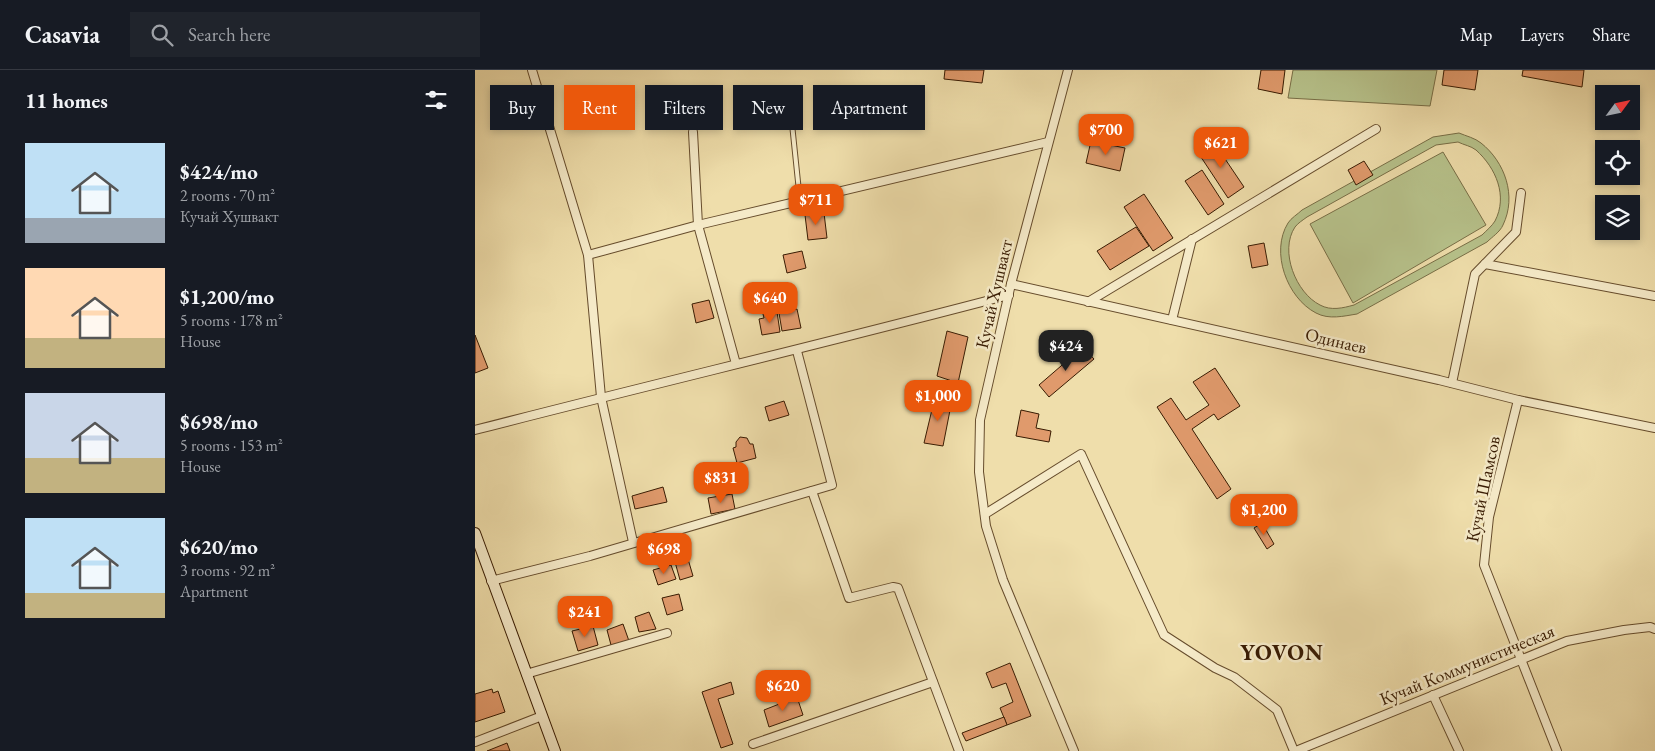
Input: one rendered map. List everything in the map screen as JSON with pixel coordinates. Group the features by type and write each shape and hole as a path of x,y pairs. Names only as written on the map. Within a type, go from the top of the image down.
{"street":[{"path":"532,70 588,255 601,397 633,542"},
{"name":"Кучай Хушвакт","path":"1068,70 1011,284 981,420 979,472 985,514 1003,580 1075,751"},
{"path":"1088,302 1376,129"},
{"path":"693,132 699,226 735,364"},
{"path":"588,255 800,201 1048,142"},
{"path":"1452,383 1475,274 1516,232 1521,193"},
{"path":"1172,320 1192,239"},
{"path":"1485,264 1655,296"},
{"name":"Одинаев","path":"1011,284 1452,383 1518,400 1655,428"},
{"path":"475,430 735,364 797,351 1009,295"},
{"path":"491,581 590,556 832,485 797,351"},
{"name":"Кучай Шамсов","path":"1518,400 1489,518 1484,565 1557,751"},
{"path":"985,514 1081,454 1163,635 1215,668 1234,677 1277,710 1295,751"},
{"path":"812,491 849,598 893,587 898,588 959,751"},
{"path":"475,533 491,581 555,751"},
{"name":"Кучай Коммунистическая","path":"1295,751 1567,641 1624,630 1650,627 1655,629"},
{"path":"526,674 667,633"},
{"path":"753,744 933,682"},
{"path":"1433,695 1459,751"},
{"path":"475,742 542,716"}],"lane":[{"path":"793,130 800,201"}],"green space":[{"path":"1293,70 1437,70 1430,106 1288,98"},
{"path":"1459,133 1473,138 1479,141 1497,160 1509,191 1507,214 1500,230 1487,242 1357,314 1337,317 1326,316 1316,313 1306,306 1290,286 1281,260 1283,235 1289,221 1302,210 1433,137","holes":["1458,142 1474,149 1483,157 1498,183 1500,192 1499,212 1491,227 1482,235 1354,305 1328,308 1311,299 1297,281 1290,259 1290,237 1295,227 1307,217 1436,145"]},
{"path":"1443,152 1486,225 1353,303 1310,224"}],"building":[{"path":"945,70 984,70 982,83 944,79"},
{"path":"1261,70 1285,70 1282,94 1258,89"},
{"path":"1444,70 1478,70 1475,90 1442,85"},
{"path":"1523,70 1584,70 1582,87 1522,76"},
{"path":"1105,119 1120,122 1114,146 1099,143"},
{"path":"1091,141 1125,148 1120,171 1086,163"},
{"path":"1213,141 1244,187 1228,198 1197,151"},
{"path":"1364,161 1373,175 1356,185 1348,170"},
{"path":"1202,170 1224,204 1208,215 1185,181"},
{"path":"1144,194 1173,238 1153,251 1124,207"},
{"path":"824,213 827,238 808,240 805,215"},
{"path":"1136,227 1149,246 1110,270 1097,251"},
{"path":"1264,243 1268,265 1252,268 1248,246"},
{"path":"802,251 806,268 787,273 783,255"},
{"path":"709,300 714,318 696,323 692,304"},
{"path":"797,309 801,328 782,331 779,313"},
{"path":"777,312 780,332 762,335 759,319 764,318 763,314"},
{"path":"947,331 968,337 958,383 937,376"},
{"path":"475,335 488,368 475,373"},
{"path":"1083,347 1094,359 1049,397 1039,385"},
{"path":"1215,368 1240,406 1218,420 1214,414 1192,429 1231,489 1217,499 1157,407 1171,398 1186,420 1209,405 1193,382"},
{"path":"935,397 952,400 943,446 924,443"},
{"path":"784,401 789,415 769,421 765,407"},
{"path":"1021,410 1039,414 1036,428 1051,431 1049,442 1016,436"},
{"path":"740,437 747,438 750,444 753,444 756,458 737,463 733,448 736,447 736,442"},
{"path":"663,487 667,502 635,509 632,496"},
{"path":"732,494 735,509 711,514 708,498"},
{"path":"1262,523 1274,544 1267,549 1254,528"},
{"path":"688,559 693,576 680,580 675,562"},
{"path":"671,565 676,579 658,585 653,570"},
{"path":"679,594 683,610 667,615 662,598"},
{"path":"649,612 656,629 639,632 635,617"},
{"path":"623,624 629,641 611,645 607,630"},
{"path":"593,626 598,645 578,651 572,631"},
{"path":"1010,663 1031,716 1007,725 1000,708 1013,702 1006,683 992,688 986,673"},
{"path":"731,682 734,694 718,699 733,744 721,748 702,692"},
{"path":"492,689 493,693 498,691 505,712 475,722 475,694"},
{"path":"797,697 803,715 769,727 764,710"},
{"path":"1004,717 1007,725 966,741 962,733"},
{"path":"507,743 510,751 487,751"}],"district":[{"name":"YOVON","path":"1282,652"}]}
